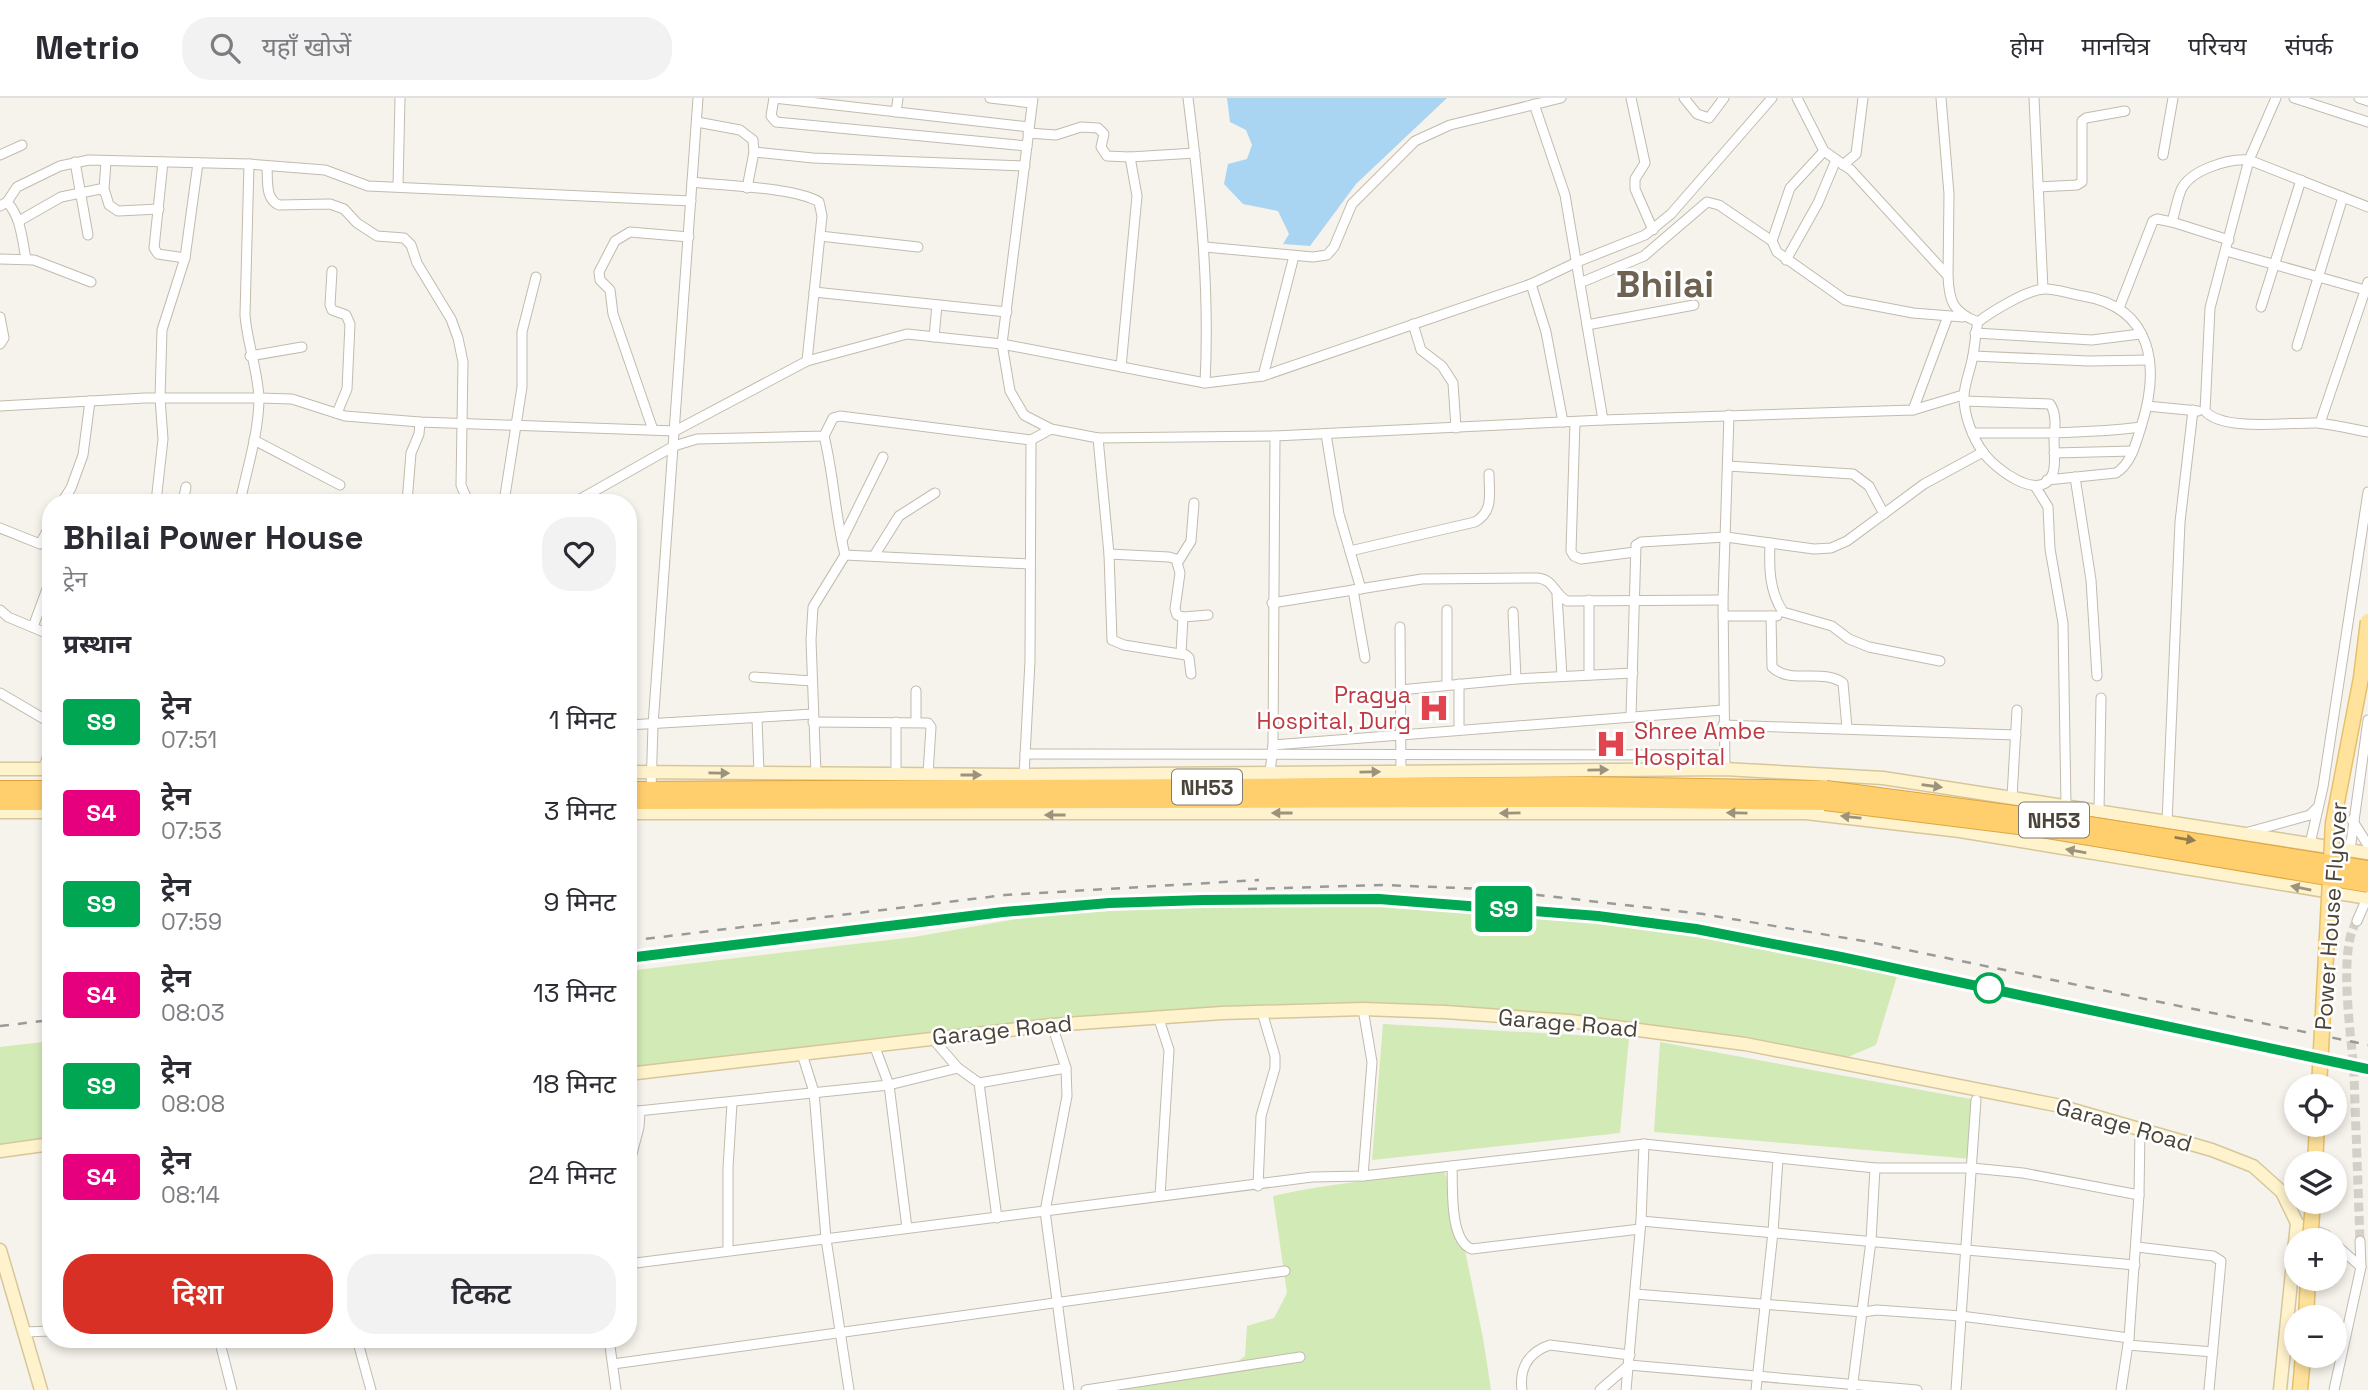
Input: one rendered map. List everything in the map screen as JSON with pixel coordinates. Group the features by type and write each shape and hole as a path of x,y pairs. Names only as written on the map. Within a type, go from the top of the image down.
{"highway":[{"name":"NH53","path":"637,790 1095,781 1599,785 1825,796 2031,816 2368,869"},
{"path":"0,789 42,789"},
{"name":"NH53","path":"637,802 1825,796 2042,829 2368,893"},
{"path":"0,802 42,807"}],"main road":[{"name":"Power House Flyover","path":"2320,1074 2333,823 2361,678 2368,621"},
{"path":"2300,1390 2302,1368"}],"street":[{"path":"398,186 400,98"},
{"path":"651,790 653,725 698,98"},
{"path":"1027,146 776,122 772,121 771,116 774,98 1060,134 1081,127 1098,128 1104,134 1103,153 1107,156 1195,153"},
{"path":"896,112 898,98"},
{"path":"990,98 1032,100 1002,344 1008,379 1016,404 1024,415 1051,429 1098,438 1275,436 1603,420 1913,410 1964,398 2050,404 2054,410 2054,453 2053,471 2047,480"},
{"path":"1188,98 1205,247 1208,324 1205,383"},
{"path":"1205,247 1294,256 1327,255 1334,247 1352,204 1415,141 1450,125 1562,98"},
{"path":"1631,98 1645,163 1635,179 1635,189 1653,230"},
{"path":"1684,98 1697,114 1709,118 1724,98"},
{"path":"0,406 160,398 292,399 337,413 420,422 675,430 807,361 899,335 1002,344 1205,383 1263,376 1531,284 1653,230 1671,214 1772,98"},
{"path":"1797,98 1824,151 1839,162 1948,276"},
{"path":"1786,260 1839,162 1856,155 1863,98"},
{"path":"1941,98 1949,194 1949,299 1953,309 1978,323"},
{"path":"2034,98 2043,289"},
{"path":"2164,155 2173,98"},
{"path":"2204,411 2208,320 2249,160 2276,98"},
{"path":"2294,98 2368,122"},
{"path":"2359,98 2368,101"},
{"path":"1534,104 1565,195 1603,420"},
{"path":"2038,187 2077,185 2082,182 2082,121 2125,111"},
{"path":"697,122 740,130 753,140 754,152 747,188"},
{"path":"0,155 22,145"},
{"path":"1772,241 1790,188 1824,151"},
{"path":"754,152 813,158 1025,166"},
{"path":"1121,367 1137,196 1130,157"},
{"path":"2172,222 2181,190 2187,181 2221,164 2239,159 2249,160 2368,207"},
{"path":"106,161 104,190 109,205 118,211 159,209"},
{"path":"26,258 15,210 4,204 17,187 60,166 75,162 249,164 267,168 333,171 361,185 691,201"},
{"path":"75,162 88,235"},
{"path":"163,162 156,251 185,258"},
{"path":"157,494 163,439 160,398 162,330 185,258 198,163"},
{"path":"242,494 254,440 259,398 250,356 245,293 249,164"},
{"path":"267,168 269,195 273,203 330,204 344,209 357,223 377,236 399,237 408,241 417,263 451,319 458,338 463,362 460,425 464,494"},
{"path":"2261,307 2301,180"},
{"path":"692,182 800,196 819,202 822,208 820,236 807,361"},
{"path":"19,221 61,197 104,190"},
{"path":"2297,346 2343,197"},
{"path":"1580,283 1644,256 1707,202 1719,205 1772,241 1777,252 1786,260 1845,300 1913,313 1964,317"},
{"path":"2119,308 2153,221 2157,219 2172,222 2229,240"},
{"path":"653,430 617,327 610,290 600,280 599,272 615,241 630,232 689,237"},
{"path":"820,236 918,247"},
{"path":"2226,251 2320,277 2367,286 2320,424"},
{"path":"1263,376 1294,256"},
{"path":"0,258 26,258 46,263 90,282"},
{"path":"332,271 330,305 332,310 346,315 350,324 347,389 337,413"},
{"path":"505,494 522,387 522,332 536,277"},
{"path":"1531,284 1546,332 1563,422"},
{"path":"2043,289 2099,298 2127,313 2140,334 2149,360 2147,406 2133,451 2122,469 2116,473 2047,480 2035,485 2016,481 1997,469 1972,433 1964,398 1978,323 1990,313 2043,289"},
{"path":"814,292 1007,312"},
{"path":"934,337 937,305"},
{"path":"1587,325 1694,305"},
{"path":"1913,410 1948,316"},
{"path":"0,317 4,338 0,344"},
{"path":"1413,324 1421,350 1442,366 1453,383 1455,428"},
{"path":"1975,333 2092,340 2140,334"},
{"path":"250,356 302,347"},
{"path":"1973,356 2089,361 2149,360"},
{"path":"67,494 83,455 90,401"},
{"path":"2147,406 2204,411 2211,418 2231,422 2320,424 2368,432"},
{"path":"2167,822 2179,522 2193,410"},
{"path":"1724,762 1723,600 1729,415"},
{"path":"816,774 812,681 813,607 845,555 835,513 834,475 824,436 833,418 840,416 1031,440 1051,429"},
{"path":"408,494 411,453 419,434 420,422"},
{"path":"1575,422 1571,551 1581,559 1635,552"},
{"path":"1972,433 2129,430 2141,427"},
{"path":"1326,434 1339,514 1357,589 1365,658"},
{"path":"589,494 674,446 713,438 824,436"},
{"path":"1270,773 1275,436"},
{"path":"1098,438 1110,554 1112,640 1124,645 1181,653 1189,658 1191,674"},
{"path":"254,440 340,485"},
{"path":"1024,775 1030,661 1031,440"},
{"path":"2054,453 2133,451"},
{"path":"1631,716 1635,552 1636,545 1641,541 1727,537 1814,549 1831,548 1847,541 1924,484 1983,452"},
{"path":"842,540 883,457"},
{"path":"1728,466 1853,474 1869,486 1884,514"},
{"path":"1350,551 1475,522 1484,517 1489,506 1489,474"},
{"path":"2075,477 2090,572 2097,676"},
{"path":"2035,485 2048,507 2050,549 2063,623 2066,806"},
{"path":"185,494 186,487"},
{"path":"2310,844 2356,587 2368,492"},
{"path":"874,556 899,516 935,493"},
{"path":"1181,653 1182,617 1175,609 1180,573 1178,562 1191,541 1194,503"},
{"path":"0,528 40,544 42,540"},
{"path":"1770,543 1769,563 1773,589 1783,612 1832,626 1849,639 1869,647 1940,661"},
{"path":"1110,554 1169,556 1178,562"},
{"path":"845,555 1029,564"},
{"path":"1272,603 1422,579 1546,579 1553,584 1557,595 1562,676"},
{"path":"1557,595 1567,601 1635,598 1723,600"},
{"path":"1589,600 1589,675"},
{"path":"33,627 42,602"},
{"path":"0,610 8,617 42,631"},
{"path":"1447,610 1447,685"},
{"path":"1513,612 1516,679"},
{"path":"1182,617 1208,615"},
{"path":"1723,616 1791,616"},
{"path":"1772,616 1772,667 1785,674 1829,675 1843,683 1847,728"},
{"path":"1400,627 1401,772"},
{"path":"1400,690 1516,679 1633,673"},
{"path":"754,677 812,681"},
{"path":"1458,684 1460,730"},
{"path":"916,691 916,722"},
{"path":"0,693 42,718"},
{"path":"2099,811 2101,698"},
{"path":"1272,750 1401,735 1723,710"},
{"path":"2012,797 2017,710"},
{"path":"757,718 759,773"},
{"path":"637,725 757,718 928,723 931,727 928,774"},
{"path":"2350,850 2352,820 2368,720"},
{"path":"896,722 896,774"},
{"path":"1723,725 2016,735"},
{"path":"1025,754 1272,750 1724,762"},
{"path":"637,772 1024,775 1095,781 1270,773 1401,772 1724,762"},
{"name":"NH53","path":"1724,762 1815,774 1883,778 2368,853"},
{"path":"0,769 42,766"},
{"path":"2036,844 2041,802"},
{"path":"2240,834 2310,815 2318,806"},
{"path":"0,811 42,807"},
{"name":"NH53","path":"637,813 1806,813 1960,831 2218,873 2368,893"},
{"path":"2352,820 2368,845"},
{"path":"2218,873 2225,832"},
{"path":"2357,921 2368,893"},
{"path":"1363,1009 1372,1062 1363,1176"},
{"name":"Garage Road","path":"637,1073 932,1037 1158,1016 1363,1009 1570,1021 1745,1044 2056,1105 2212,1150 2253,1166 2282,1192 2297,1223"},
{"path":"1258,1186 1259,1135 1275,1068 1275,1056 1262,1012"},
{"path":"1158,1016 1169,1050 1160,1196"},
{"path":"1052,1025 1066,1068 1067,1096 1045,1211 1069,1390"},
{"path":"932,1037 958,1068 979,1083 1066,1068"},
{"path":"874,1045 889,1084 907,1228"},
{"path":"802,1054 814,1092 826,1239 849,1390"},
{"path":"637,1111 889,1084 958,1068"},
{"path":"979,1083 997,1218"},
{"path":"1956,1390 1968,1249 1976,1100"},
{"path":"727,1250 732,1103"},
{"path":"637,1135 640,1111"},
{"path":"2121,1390 2137,1248 2140,1129"},
{"path":"637,1263 1258,1186 1312,1177 1363,1176 1644,1144 1875,1168 1972,1168 2023,1173 2139,1195"},
{"path":"1626,1390 1641,1225 1644,1144"},
{"path":"0,1151 42,1145"},
{"path":"1756,1390 1778,1159"},
{"path":"1452,1166 1455,1222 1463,1244 1472,1249 1641,1225 1773,1232 2135,1265"},
{"path":"1852,1387 1871,1241 1875,1168"},
{"path":"2280,1390 2297,1223 2309,1228"},
{"path":"2334,1390 2361,1267 2360,1241"},
{"path":"2137,1248 2213,1256 2221,1261 2209,1390"},
{"path":"0,1250 41,1390"},
{"path":"2347,1254 2361,1267"},
{"path":"613,1364 1285,1271"},
{"path":"1635,1294 1863,1312 1877,1310 1961,1315 2213,1352"},
{"path":"24,1332 42,1331"},
{"path":"1522,1390 1521,1375 1525,1362 1540,1349 1550,1345 1629,1360 1852,1387 1917,1390"},
{"path":"221,1348 232,1390"},
{"path":"359,1348 368,1389"},
{"path":"610,1348 616,1390"},
{"path":"1086,1390 1300,1357"},
{"path":"1600,1390 1629,1360"}],"green space":[{"path":"1203,899 1379,899 1598,916 1696,929 1798,956 1897,976 1876,1045 1836,1062 1637,1029 1445,1012 1158,1016 637,1073 637,970 914,937 1109,903"},
{"path":"1383,1024 1629,1038 1620,1133 1372,1160"},
{"path":"42,1042 42,1145 0,1151 0,1047"},
{"path":"1660,1042 1976,1100 1972,1159 1654,1132"},
{"path":"1444,1170 1459,1221 1491,1390 1090,1390 1220,1374 1245,1356 1247,1326 1274,1318 1287,1293 1273,1196 1337,1184"}],"water":[{"path":"1227,98 1447,98 1356,184 1310,246 1283,244 1289,234 1278,211 1243,204 1224,184 1228,164 1247,159 1252,145 1246,130 1230,122"}],"tunnel":[{"path":"2357,921 2351,934 2347,973 2360,1241"}],"railway":[{"path":"637,940 1005,895 1259,880"},
{"path":"1248,889 1383,885 1486,889 1703,914 1869,942 2368,1045"},
{"path":"637,957 908,924 1094,906 1281,898 1455,903 1614,918 1765,941 2368,1069"},
{"path":"0,1026 42,1021"}],"train":[{"name":"S9","path":"637,957 1003,912 1109,903 1379,899 1598,916 1696,929 1794,947 2368,1069"}],"place":[{"name":"Pragya Hospital, Durg","path":"1434,708"},
{"name":"Shree Ambe Hospital","path":"1611,744"}],"district":[{"name":"Bhilai","path":"1665,284"}]}
